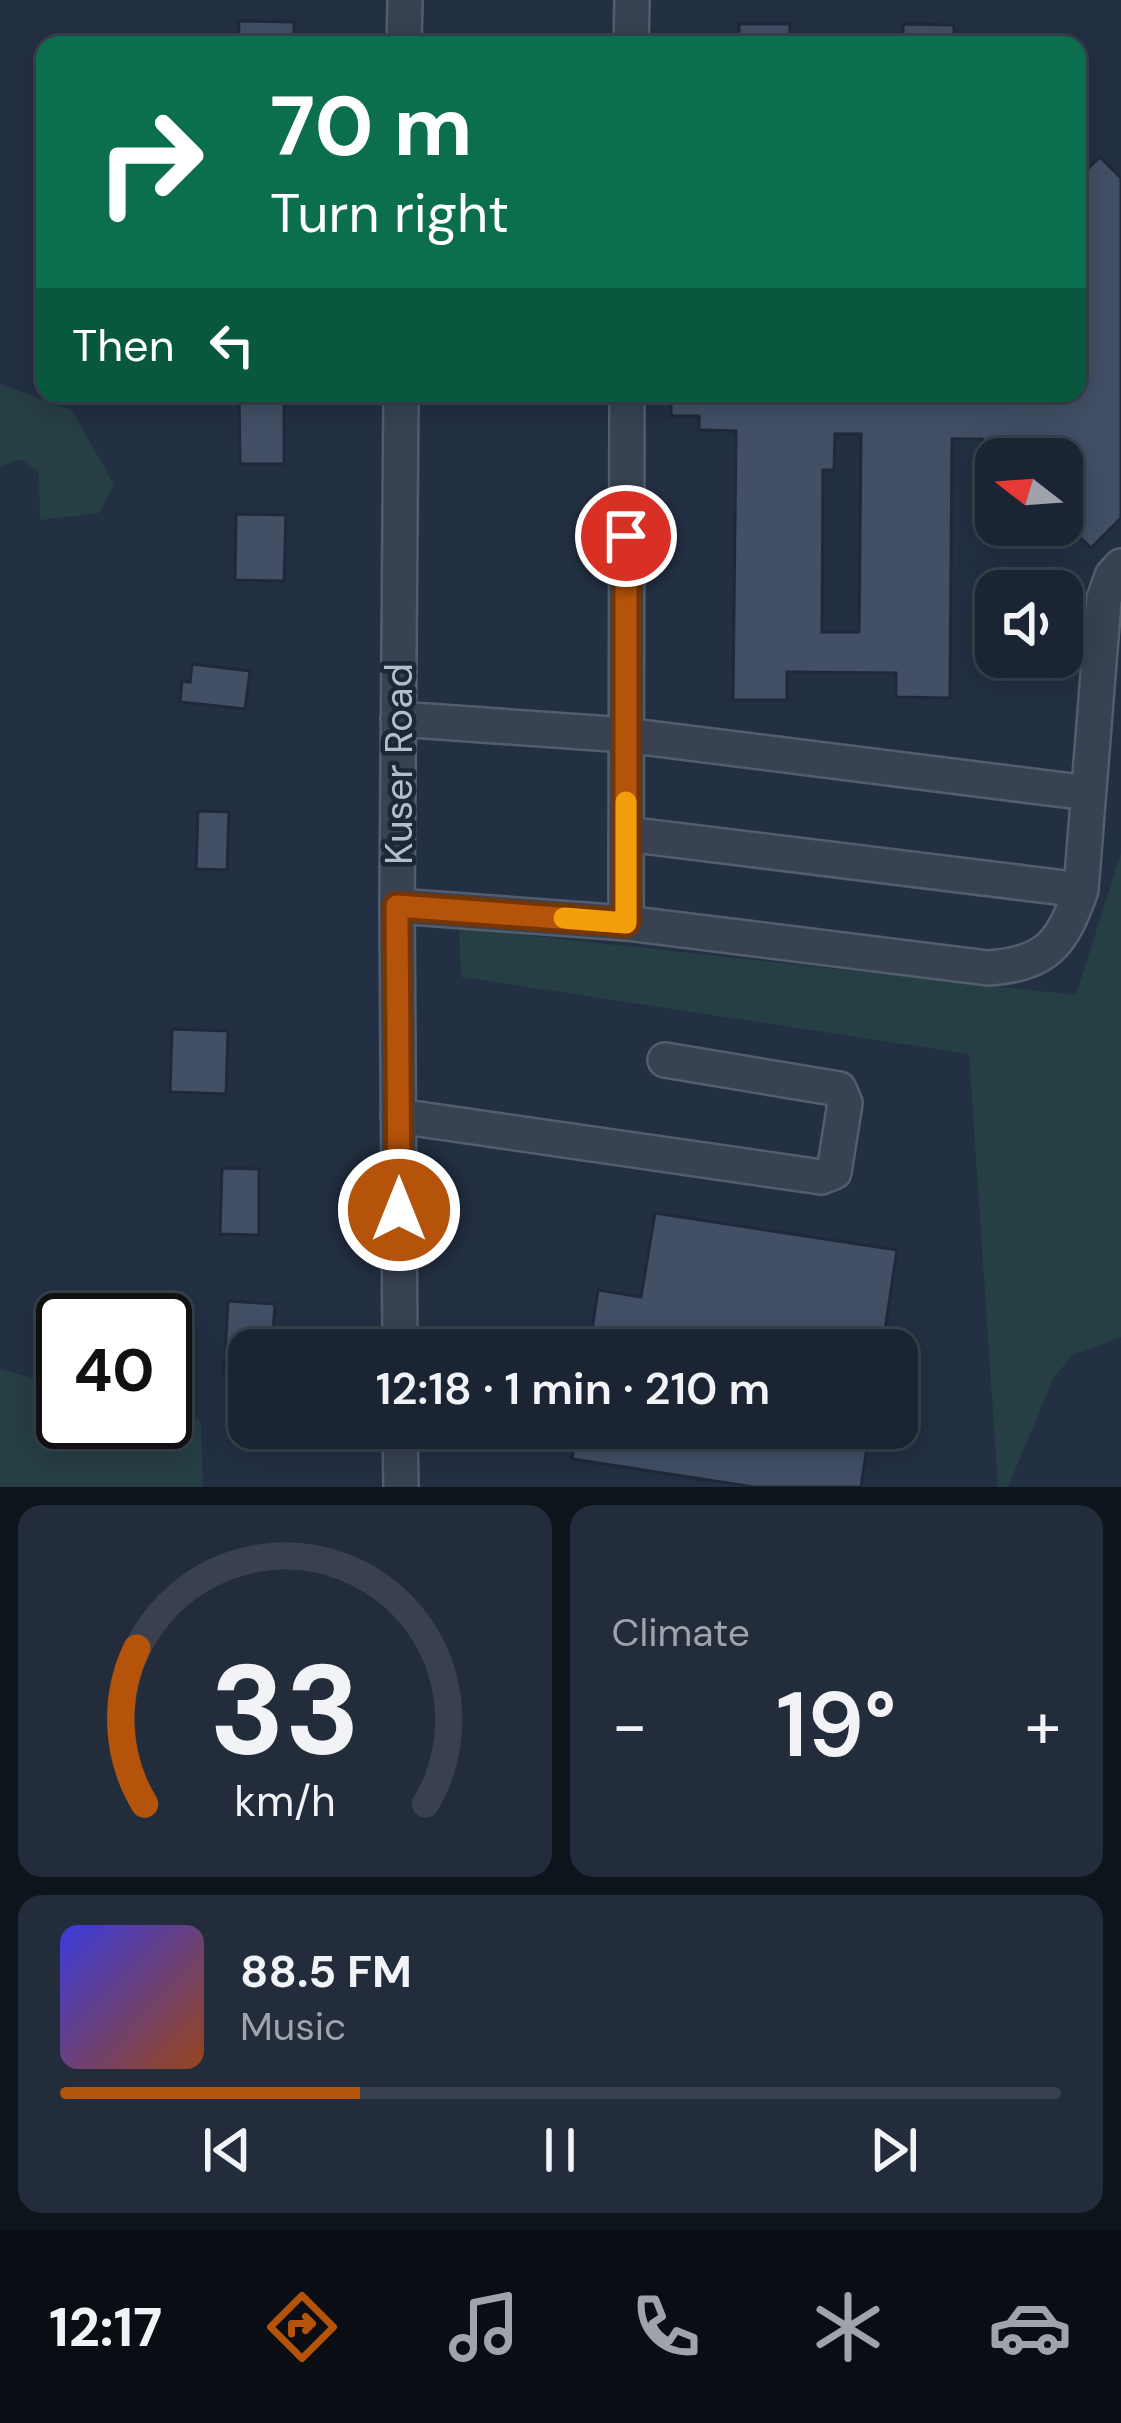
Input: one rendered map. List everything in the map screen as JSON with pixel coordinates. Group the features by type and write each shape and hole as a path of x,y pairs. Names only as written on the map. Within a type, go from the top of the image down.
{"street":[{"path":"404,36 405,0"},
{"path":"631,36 632,0"},
{"name":"Kuser Road","path":"400,1329 401,402"},
{"path":"626,923 627,402"},
{"path":"397,906 626,923 988,968 1017,966 1043,954 1067,929 1081,890 1104,599 1121,566"},
{"path":"398,718 626,735 1088,793"},
{"path":"626,834 1081,890"},
{"path":"398,1116 821,1177 834,1172 844,1102 838,1089 665,1060"},
{"path":"400,1449 401,1487"}],"green space":[{"path":"0,384 36,397 36,402 72,410 114,485 99,513 40,520 39,472 21,459 0,467"},
{"path":"1121,853 1121,1337 1072,1355 1053,1379 1008,1487 998,1487 969,1054 461,977 459,928 1076,995"},
{"path":"0,1369 36,1379 36,1449 192,1449 192,1419 201,1421 203,1487 0,1487"}],"building":[{"path":"239,21 294,22 294,36 238,36"},
{"path":"739,24 790,24 790,36 739,36"},
{"path":"903,24 954,25 954,36 903,36"},
{"path":"1100,157 1121,178 1121,518 1091,548 1083,540 1083,438 952,439 950,698 896,697 896,673 787,672 787,700 733,700 736,431 699,430 699,416 671,416 671,402 1086,402 1086,170","holes":["835,434 861,434 859,632 822,632 823,470 834,470"]},
{"path":"239,402 284,402 284,464 240,464"},
{"path":"236,514 286,515 284,581 235,580"},
{"path":"192,664 250,671 245,709 180,702 182,681 190,682"},
{"path":"198,811 229,812 227,870 196,869"},
{"path":"172,1029 228,1031 226,1094 170,1092"},
{"path":"222,1168 259,1169 259,1235 220,1234"},
{"path":"655,1213 897,1250 885,1329 592,1329 598,1290 641,1297"},
{"path":"228,1301 275,1304 273,1329 228,1329 228,1373 224,1373"},
{"path":"574,1449 867,1449 861,1487 754,1487 572,1459"}],"slow traffic":[{"path":"564,918 626,923 626,802"}],"route":[{"path":"399,1210 397,906 626,923 626,536"}]}
